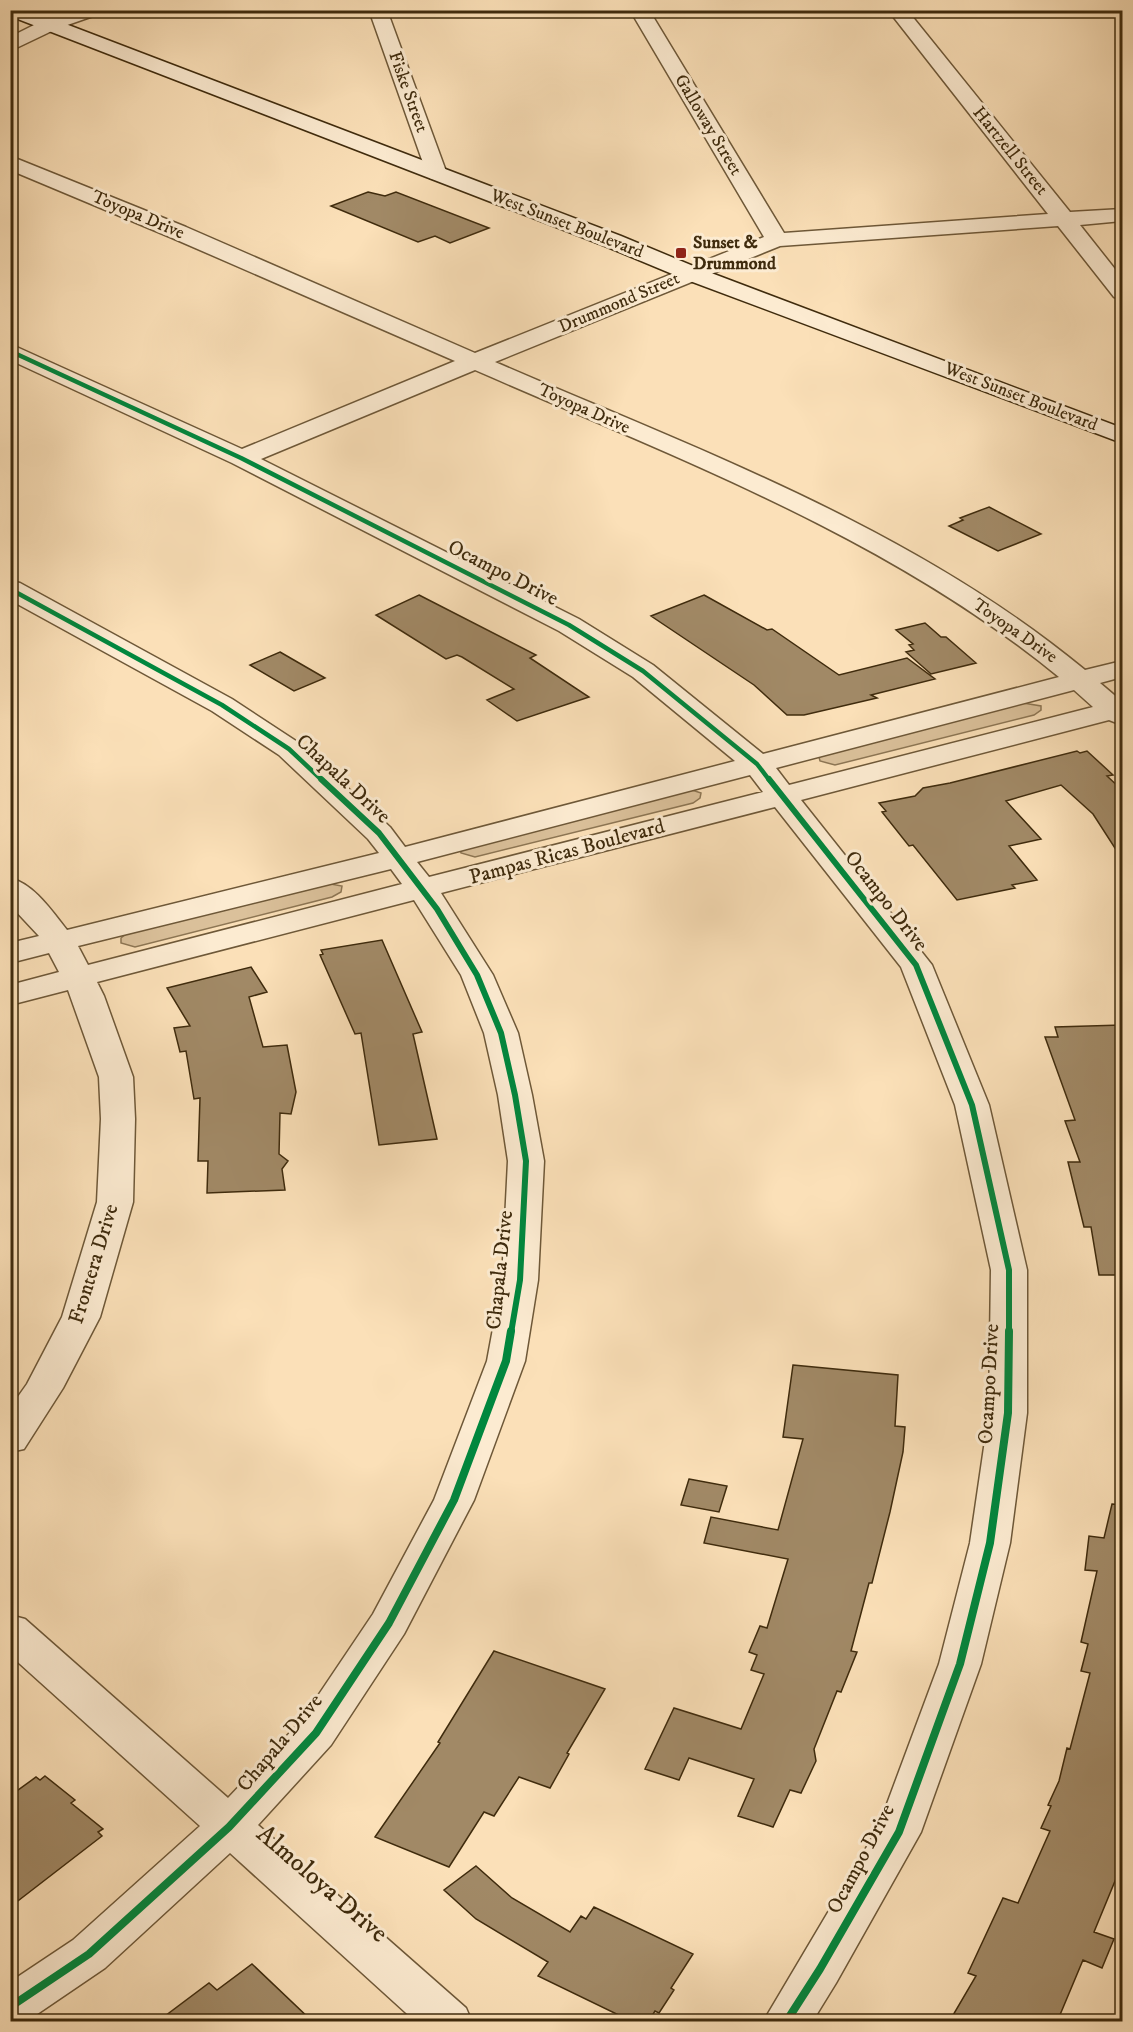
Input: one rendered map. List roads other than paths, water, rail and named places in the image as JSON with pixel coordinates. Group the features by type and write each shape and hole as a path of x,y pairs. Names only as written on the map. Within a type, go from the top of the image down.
{"street":[{"name":"West Sunset Boulevard","path":"11,10 613,241 690,273 1122,436"},
{"path":"10,45 49,25 92,10"},
{"name":"Fiske Street","path":"378,10 437,174"},
{"name":"Galloway Street","path":"639,10 777,240"},
{"name":"Hartzell Street","path":"897,10 1122,292"},
{"name":"Toyopa Drive","path":"10,162 178,232 806,506 901,558 972,601 1082,680 1120,712"},
{"name":"Drummond Street","path":"241,458 690,273 777,240 1122,215"},
{"name":"Ocampo Drive","path":"10,351 241,458 569,625 643,671 757,764 916,965 972,1105 1009,1270 1008,1413 990,1543 960,1664 899,1832 820,1969 786,2022"},
{"name":"Chapala Drive","path":"10,589 222,705 289,749 379,833 437,909 477,975 501,1033 515,1095 526,1161 520,1280 506,1361 454,1500 389,1623 316,1733 229,1827 89,1954 10,2007"},
{"name":"Pampas Ricas Boulevard","path":"10,953 398,858 1122,669"},
{"name":"Pampas Ricas Boulevard","path":"10,995 782,796 1120,712"},
{"name":"Frontera Drive","path":"10,887 38,914 60,941 88,996 116,1077 118,1119 115,1202 81,1317 44,1388 10,1439"},
{"name":"Almoloya Drive","path":"10,1630 449,2022"}],"place":[{"name":"Sunset & Drummond","path":"681,253"}]}
